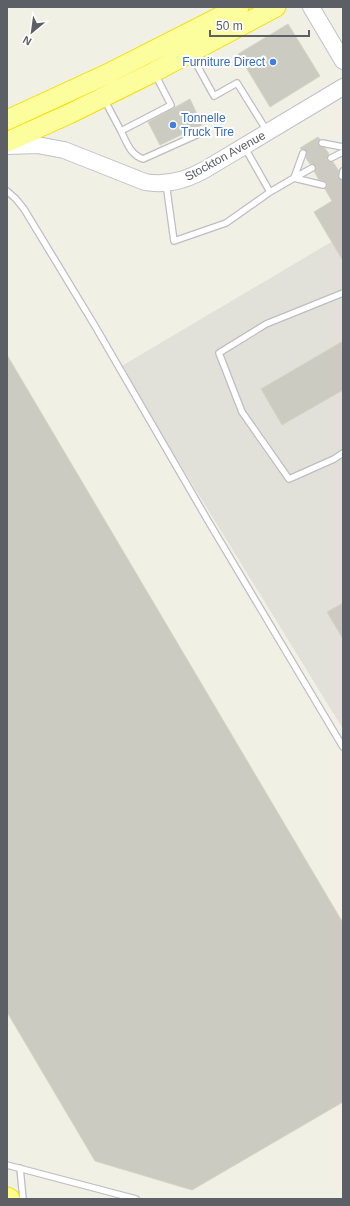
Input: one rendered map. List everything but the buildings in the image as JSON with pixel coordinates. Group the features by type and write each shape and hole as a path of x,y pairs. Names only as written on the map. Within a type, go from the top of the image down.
{"highway":[{"path":"7,120 107,74 239,7"},
{"path":"7,142 103,98 190,54 276,7"}],"main road":[{"path":"311,7 343,61"},
{"name":"Stockton Avenue","path":"7,146 37,145 52,147 64,150 138,180 151,183 180,181 193,176 343,87"}],"lane":[{"path":"190,54 214,96 237,83 267,132"},
{"path":"121,131 171,106 154,72"},
{"path":"103,98 129,147 135,156 143,160 201,133"},
{"path":"322,143 343,146"},
{"path":"244,146 270,192"},
{"path":"331,158 343,152"},
{"path":"294,178 303,153"},
{"path":"166,183 174,240 226,223 270,192 312,168"},
{"path":"294,178 323,185"},
{"path":"7,190 24,209 95,326 211,526 343,747"},
{"path":"343,294 266,324 219,353 242,412 289,479 334,459 343,453"},
{"path":"7,1165 136,1199"},
{"path":"20,1168 23,1199"}],"shaded area":[{"path":"343,235 343,729 120,367"}],"place":[{"name":"Furniture Direct","path":"273,62"},
{"name":"Tonnelle Truck Tire","path":"173,125"}]}
